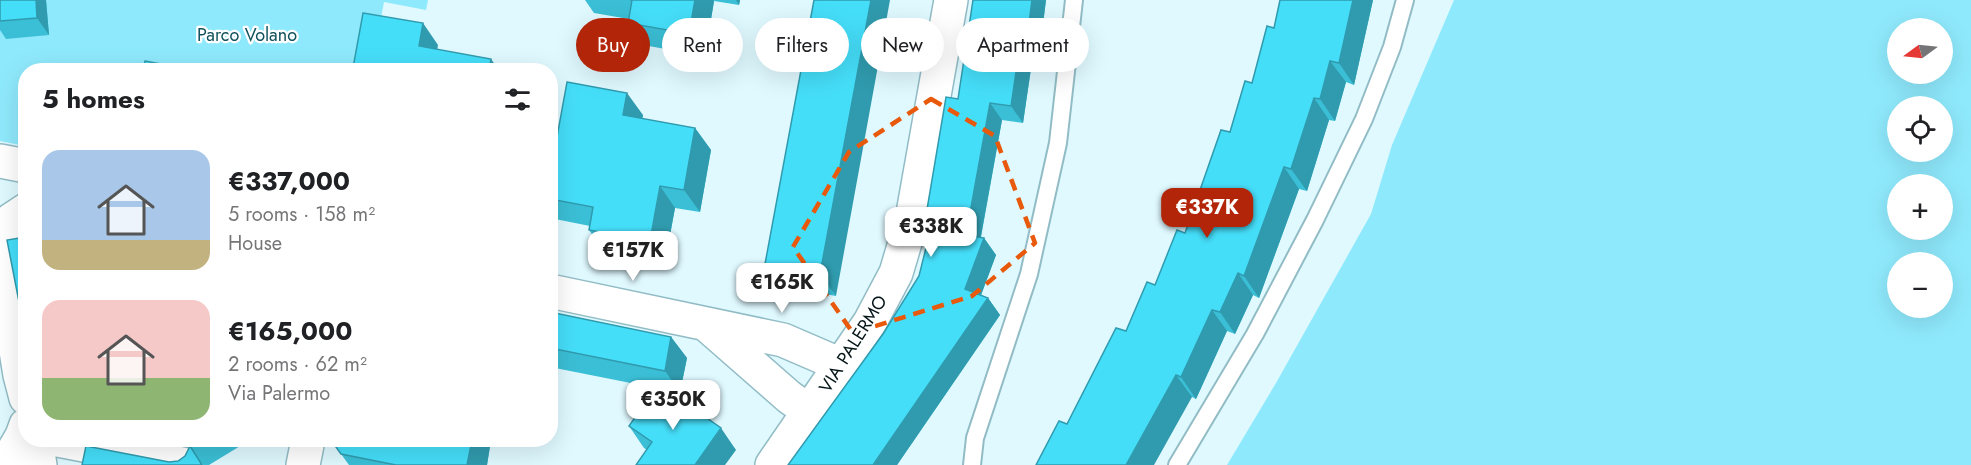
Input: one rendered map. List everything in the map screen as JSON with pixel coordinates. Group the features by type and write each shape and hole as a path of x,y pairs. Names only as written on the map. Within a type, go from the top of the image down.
{"street":[{"name":"VIA PALERMO","path":"772,465 841,365 884,297 896,273 912,219 951,0"},
{"path":"0,161 18,164"},
{"path":"0,233 18,215"},
{"path":"0,253 15,378"},
{"path":"558,293 783,340 841,365"},
{"path":"704,323 789,397 810,412"},
{"path":"5,465 18,443"},
{"path":"37,447 39,465"},
{"path":"94,447 187,465"},
{"path":"303,465 307,447"}],"lane":[{"path":"972,465 975,438 1029,274 1058,143 1074,0"},
{"path":"1177,465 1254,334 1320,210 1364,119 1392,47 1405,0"}],"highlighted area":[{"path":"931,99 995,136 1035,243 972,296 853,333 793,247 849,152"}],"green space":[{"name":"Parco Volano","path":"0,0 428,0 426,10 384,2 372,63 18,63 18,145 0,141"},
{"path":"1454,0 1971,0 1971,465 1227,465 1371,214 1392,145"}],"building":[{"path":"0,0 36,0 37,18 0,21"},
{"path":"632,0 695,0 692,18 662,18 662,29 650,27 650,18 629,18"},
{"path":"814,0 871,0 868,18 861,18 861,54 820,274 765,264 801,72 849,72 849,18 811,18"},
{"path":"973,0 1032,0 1030,18 970,18"},
{"path":"1280,0 1353,0 1339,63 1330,61 1320,99 1314,98 1291,169 1284,167 1244,276 1238,273 1220,312 1212,310 1181,377 1176,375 1126,465 1036,465 1059,421 1067,424 1116,328 1126,331 1147,282 1155,285 1177,230 1185,233 1221,130 1230,132 1245,81 1252,83 1267,26 1274,28"},
{"path":"363,13 423,23 419,46 491,59 490,63 354,63"},
{"path":"962,72 1016,72 1011,106 990,103 966,235 984,238 965,289 988,298 873,465 788,465 883,334 919,276 931,228 924,227 946,97 958,99"},
{"path":"567,82 627,93 623,115 695,128 684,190 660,186 650,241 589,230 593,207 558,200 558,132"},
{"path":"18,238 18,297 7,240"},
{"path":"558,314 671,337 665,371 558,350"},
{"path":"658,384 721,428 695,465 636,465 652,442 629,426"},
{"path":"86,447 169,462 178,461 185,456 191,447 202,465 82,465"},
{"path":"336,447 471,447 467,465 396,465 341,454"}]}
